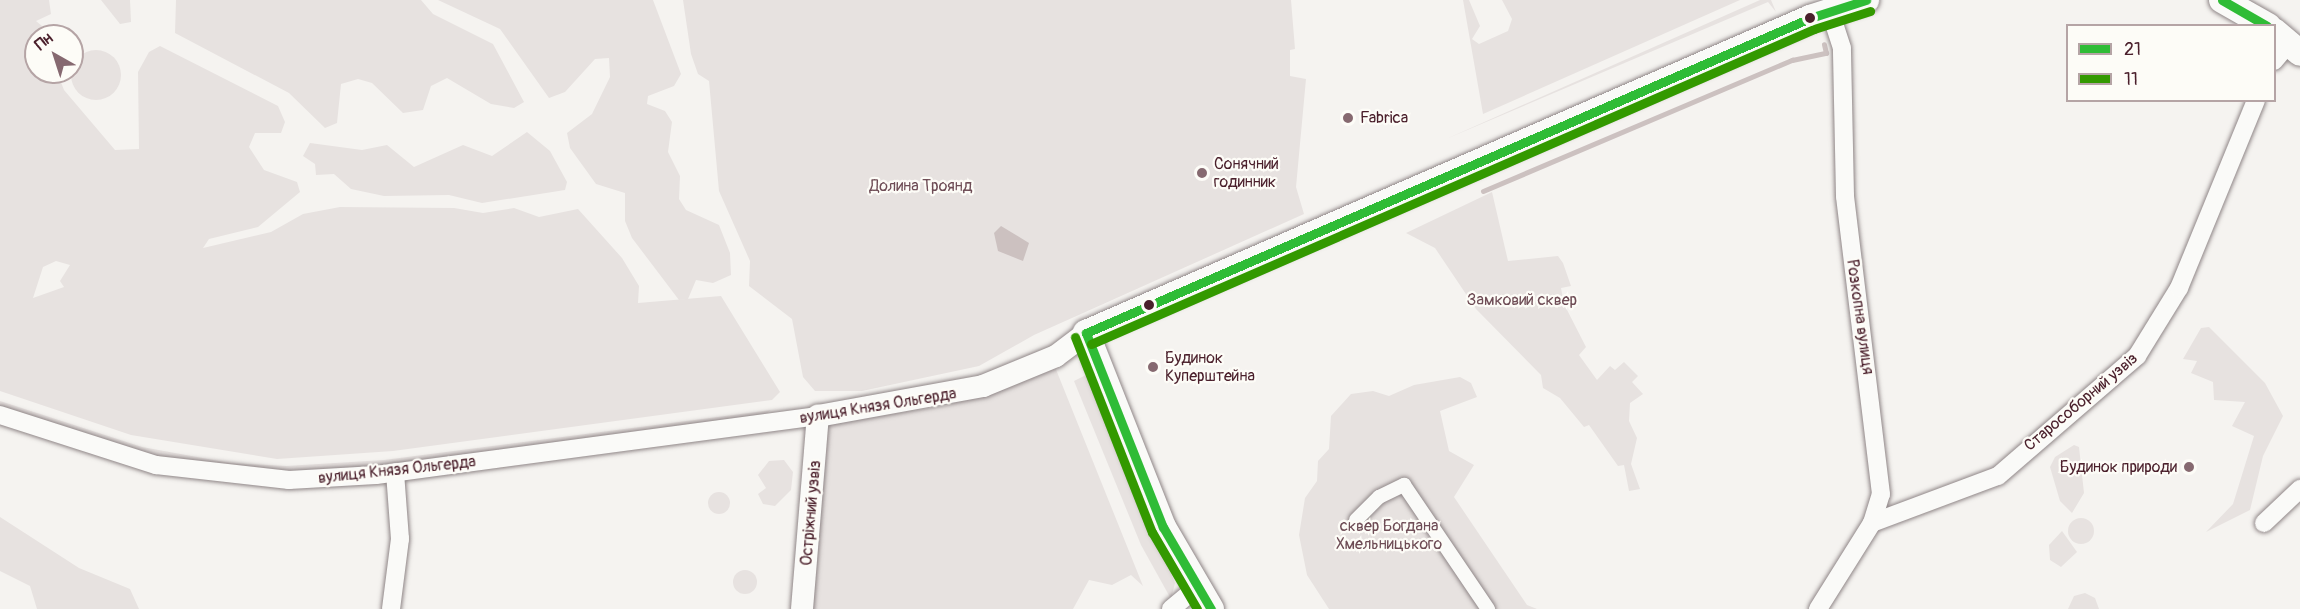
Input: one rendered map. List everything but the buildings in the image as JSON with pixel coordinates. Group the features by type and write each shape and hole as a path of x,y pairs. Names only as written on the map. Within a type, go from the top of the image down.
{"main road":[{"name":"вулиця Князя Ольгерда","path":"1086,333 1830,10 1866,0"},
{"path":"2222,0 2264,24"},
{"path":"1086,333 1162,527 1196,588 1211,609"}],"street":[{"name":"Розкопна вулиця","path":"1818,609 1872,523 1881,501 1880,464 1845,196 1842,48 1830,10"},
{"name":"Старособорний узвіз","path":"1872,523 1998,476 2145,347 2189,266 2255,102"},
{"name":"вулиця Князя Ольгерда","path":"0,415 134,460 214,475 289,480 395,472 818,416 983,386 1056,356 1086,333"},
{"name":"Остріжний узвіз","path":"802,609 818,416"},
{"path":"391,609 400,533 395,472"},
{"path":"1356,520 1375,500 1404,485 1488,609"},
{"path":"2264,523 2300,489"},
{"path":"1171,609 1196,588"}],"green space":[{"path":"0,0 49,0 51,14 36,21 40,24 24,24 24,84 62,84 64,90 115,150 139,149 138,72 149,52 160,46 278,106 285,122 281,133 255,133 249,147 264,170 297,182 300,192 258,227 209,239 203,248 271,232 303,214 340,207 454,208 483,213 514,208 539,217 578,209 622,258 639,286 638,303 721,296 780,392 772,400 393,451 277,459 131,435 0,391","holes":["56,261 70,265 60,281 64,287 33,298 43,267"]},
{"path":"101,0 130,0 131,22 120,24"},
{"path":"176,0 421,0 433,14 493,44 524,102 514,108 491,104 447,78 431,86 423,110 403,113 372,83 358,79 341,84 337,123 325,128 289,93 175,33"},
{"path":"438,0 653,0 681,74 674,86 648,96 647,104 665,111 672,122 668,152 680,176 679,199 686,210 719,225 730,253 731,275 713,283 696,280 688,299 679,300 632,238 625,221 625,193 596,184 570,148 567,133 592,114 610,77 609,58 595,59 565,92 549,98 500,29"},
{"name":"Долина Троянд","path":"683,0 1291,0 1295,49 1290,50 1290,76 1306,79 1296,187 1304,214 1034,335 979,366 862,391 815,391 803,377 792,319 749,286 750,261 719,191 709,81 698,74 691,54"},
{"path":"1463,0 1469,0 1480,26 1472,39 1479,44 1508,31 1512,19 1502,0 1740,0 1483,114"},
{"path":"1760,0 1771,0 1776,12 1768,2 1446,139"},
{"path":"91,50 101,50 110,54 117,61 121,70 121,80 117,89 110,96 101,100 91,100 82,96 73,84 84,84 84,53"},
{"path":"527,132 550,151 567,182 565,190 482,203 449,195 384,196 351,189 334,174 316,175 315,164 303,156 310,143 362,150 387,145 414,167 463,145 492,156"},
{"name":"Замковий сквер","path":"1492,192 1508,261 1558,256 1563,263 1571,286 1561,288 1564,304 1586,347 1579,355 1597,380 1610,366 1615,370 1624,362 1638,376 1632,382 1643,394 1630,403 1629,421 1637,438 1631,464 1640,489 1629,491 1624,465 1618,466 1589,425 1584,427 1560,398 1543,388 1541,375 1476,309 1435,248 1406,233"},
{"path":"2209,327 2265,383 2283,416 2263,456 2250,510 2206,532 2233,504 2254,436 2232,426 2245,402 2214,400 2213,382 2191,373 2197,361 2183,359 2201,328"},
{"path":"1055,367 1143,586 1131,575 1112,585 1089,580 1073,609 809,609 825,424 946,406"},
{"path":"1088,374 1175,583 1171,599 1141,545 1074,381"},
{"name":"сквер Богдана Хмельницького","path":"1460,377 1471,383 1477,397 1440,411 1449,451 1474,465 1454,497 1527,605 1537,609 1329,609 1307,575 1299,535 1305,498 1317,481 1318,461 1329,449 1331,416 1351,394 1373,391 1389,396 1414,385"},
{"path":"0,401 142,447 230,463 286,466 384,460 771,410 764,416 339,471 259,472 179,462 115,446 0,406"},
{"path":"2074,445 2079,447 2084,493 2072,513 2060,501 2050,467 2055,457"},
{"path":"784,460 793,472 791,490 775,506 763,504 758,494 766,488 758,475 769,461"},
{"path":"719,492 727,495 730,503 727,511 719,514 711,511 708,503 711,495"},
{"path":"0,517 79,568 130,589 139,609 37,609 30,586 0,571"},
{"path":"2081,518 2090,522 2094,531 2090,540 2081,544 2072,540 2068,531 2072,522"},
{"path":"2062,531 2077,552 2061,567 2050,560 2049,545"},
{"path":"745,570 750,571 756,577 756,587 750,593 745,594 740,593 734,587 733,582 734,577 740,571"},
{"path":"2085,593 2095,598 2099,609 2068,609 2074,596"}],"shaded area":[{"path":"1001,226 1029,243 1023,261 998,251 994,233"}],"waterway":[{"path":"1483,191 1792,60 1826,53 1824,44"}],"transit line":[{"name":"21","path":"1086,333 1810,18 1866,0"},
{"name":"21","path":"2222,0 2264,24"},
{"name":"11","path":"1091,344 1814,29 1870,11"},
{"name":"21","path":"1086,333 1163,527 1211,609"},
{"name":"11","path":"1075,337 1152,532 1197,609"}],"place":[{"name":"Fabrica","path":"1348,118"},
{"name":"Сонячний годинник","path":"1202,173"},
{"name":"Будинок Куперштейна","path":"1153,367"},
{"name":"Будинок природи","path":"2189,467"}]}
